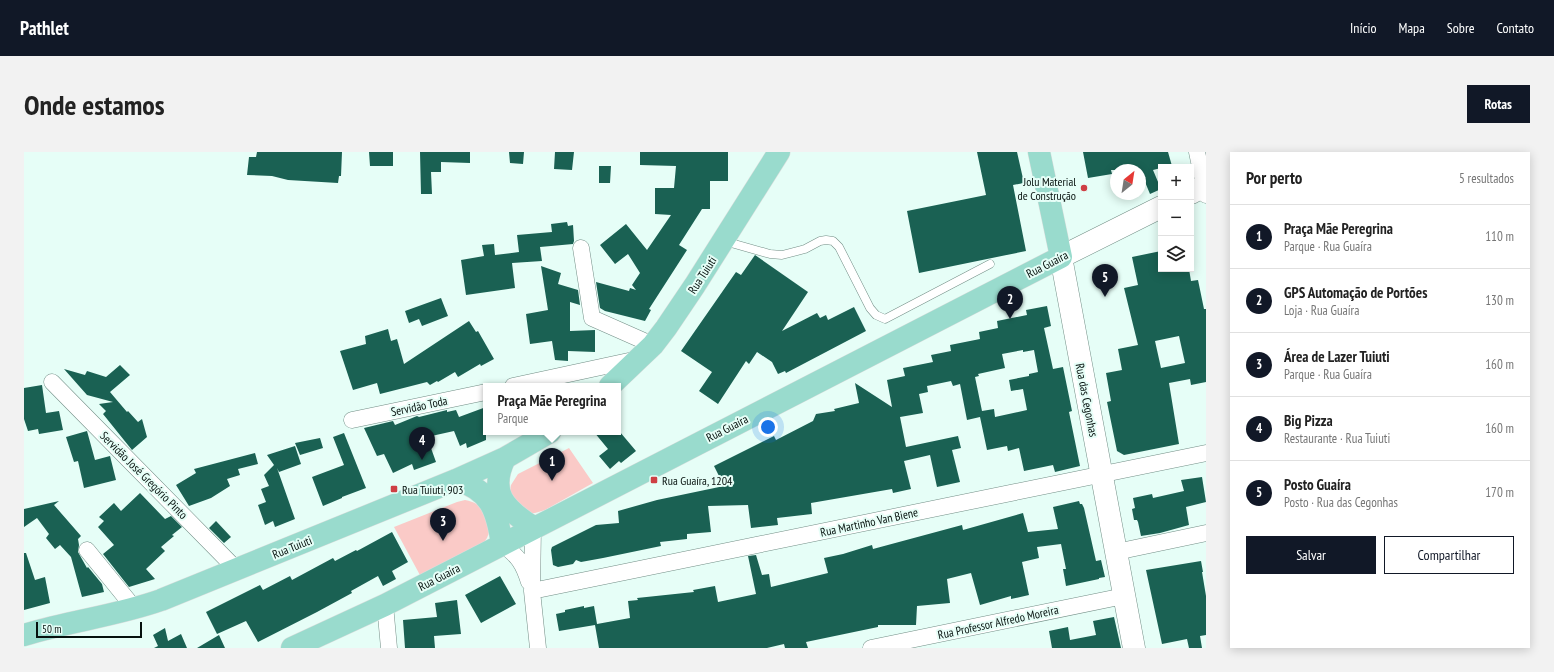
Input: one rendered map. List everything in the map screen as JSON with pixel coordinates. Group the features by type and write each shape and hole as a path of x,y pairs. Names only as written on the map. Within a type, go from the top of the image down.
{"main road":[{"name":"Rua Tuiuti","path":"613,383 646,352 681,306 724,241 779,152"},
{"name":"Rua das Cegonhas","path":"1039,152 1134,648"},
{"name":"Rua Guaíra","path":"292,648 385,605 1060,257 1158,208"},
{"name":"Rua Tuiuti","path":"24,635 135,609 161,600 456,480 505,458 545,435"},
{"path":"505,458 500,467 498,478 498,488 501,498 514,515 533,528"},
{"path":"456,480 479,490 488,499 495,510 502,544"}],"street":[{"path":"1197,152 1202,190"},
{"path":"581,248 592,318 646,352"},
{"path":"525,383 646,352"},
{"name":"Servidão José Gregório Pinto","path":"52,382 236,569"},
{"name":"Servidão Toda","path":"352,420 483,393"},
{"name":"Rua Martinho Van Biene","path":"532,591 1102,475 1206,452"},
{"path":"533,528 532,591 538,648"},
{"path":"1116,552 1206,533"},
{"path":"502,544 512,552 524,566 532,591"},
{"path":"87,550 135,609"},
{"name":"Rua Professor Alfredo Moreira","path":"871,648 1124,596"},
{"path":"385,605 389,648"}],"lane":[{"path":"724,241 770,254 782,255 805,249 820,241 833,241 839,247 870,308 876,315 885,319 990,264"}],"shaded area":[{"path":"569,448 593,483 545,510 535,513 525,513 517,508 510,491 511,485 518,474"},
{"path":"465,500 476,504 483,510 490,530 487,538 482,545 421,577 394,527"}],"building":[{"path":"257,152 342,152 341,176 339,176 338,183 288,180 272,176 247,175 249,157 256,157"},
{"path":"369,152 393,152 393,166 370,166"},
{"path":"420,152 470,152 470,163 441,162 441,172 431,172 432,194 421,194"},
{"path":"509,152 524,152 523,164 510,163"},
{"path":"555,152 574,152 572,170 554,169"},
{"path":"640,152 728,152 728,181 710,181 710,209 702,209 679,245 687,250 649,309 651,310 645,321 605,311 600,308 596,282 629,291 630,288 636,290 632,285 640,273 628,254 615,264 600,245 626,224 647,250 671,215 655,214 655,188 674,188 676,166 640,165"},
{"path":"977,152 1017,152 1024,183 1013,185 1026,251 919,273 907,211 986,195"},
{"path":"1083,152 1168,152 1171,164 1158,164 1158,169 1153,170 1158,182 1158,190 1150,194 1146,184 1146,164 1110,164 1110,174 1088,178"},
{"path":"599,166 611,166 610,183 599,183"},
{"path":"567,222 568,226 573,225 573,244 540,247 542,261 512,263 515,288 466,295 461,260 484,256 482,245 494,244 495,255 519,252 517,235 552,232 551,224"},
{"path":"1158,252 1158,272 1190,272 1191,281 1198,280 1204,309 1206,309 1206,382 1191,385 1190,379 1169,383 1179,444 1124,455 1117,451 1107,402 1111,401 1106,373 1122,370 1118,349 1138,345 1124,288 1138,285 1132,257","holes":["1179,336 1185,363 1161,368 1155,341"]},
{"path":"755,255 808,292 782,331 817,313 820,318 826,315 828,320 854,307 866,331 786,373 785,371 778,374 772,362 757,352 749,364 746,361 718,404 699,391 712,372 681,351 736,272 741,275"},
{"path":"541,266 561,273 558,284 578,290 580,305 570,302 570,331 595,330 595,352 568,351 568,361 555,360 552,341 530,344 526,314 548,310"},
{"path":"441,298 448,316 422,326 419,319 409,323 405,311"},
{"path":"1047,306 1051,326 1044,328 1053,369 1063,367 1072,411 1069,412 1080,466 1055,472 1053,465 1024,471 1019,448 1008,451 1007,446 987,450 980,417 967,420 960,384 953,386 951,381 927,386 928,392 919,394 923,413 900,417 906,447 958,436 961,448 952,450 960,482 937,487 930,455 904,461 911,489 893,493 892,489 811,503 812,514 777,518 778,525 751,528 748,505 708,506 711,532 687,534 687,539 660,542 661,546 581,562 576,560 573,564 558,567 553,565 552,547 596,525 619,523 618,511 657,500 724,486 714,466 774,436 776,440 813,421 816,414 835,411 834,409 859,403 855,383 892,407 887,380 905,376 903,368 933,362 931,355 951,351 950,345 980,339 979,332 998,328 997,321 1027,315 1026,310","holes":["1023,350 1023,352 1034,350 1038,372 1029,374 1029,376 1009,380 1011,391 1023,389 1027,410 995,417 994,409 982,411 975,377 979,376 978,374 1005,368 1002,354"]},
{"path":"469,321 476,332 478,331 494,359 481,366 480,364 458,377 455,372 430,385 427,382 380,394 377,383 353,390 340,351 366,344 365,336 388,329 391,341 397,339 404,364"},
{"path":"120,365 130,375 110,392 127,412 128,411 138,422 142,419 147,437 132,450 103,414 106,411 99,404 113,402 87,395 64,369 85,375 87,371 106,377"},
{"path":"42,385 46,413 59,411 63,430 39,434 38,429 28,431 24,419 24,388"},
{"path":"483,408 483,435 486,435 486,440 467,448 466,443 460,446 454,431 427,437 436,462 414,470 412,464 393,473 384,454 377,456 364,428 393,421 395,425 417,416 419,417 447,410 447,412 456,410 459,417"},
{"path":"87,431 95,460 110,456 116,480 84,488 78,461 74,462 66,437"},
{"path":"344,433 366,488 323,506 312,477 344,465 333,437"},
{"path":"621,433 636,451 621,463 619,461 610,469 599,456 608,449 596,435 621,435"},
{"path":"320,438 323,448 300,455 295,443"},
{"path":"295,446 301,464 279,472 277,468 295,519 275,527 273,521 265,525 258,505 266,502 261,489 269,486 264,475 274,465 267,455"},
{"path":"255,453 258,464 238,469 240,475 227,479 230,486 211,498 189,506 176,485 196,473 194,469"},
{"path":"1202,477 1206,502 1186,507 1189,525 1160,533 1141,536 1138,522 1137,520 1134,520 1132,509 1135,508 1133,498 1152,494 1153,498 1184,491 1181,480"},
{"path":"140,493 165,519 171,516 182,527 161,547 165,551 146,569 155,579 129,587 103,554 114,545 98,527 104,521 99,517 114,503 121,511"},
{"path":"59,501 54,505 81,536 78,539 78,552 87,568 88,567 102,584 104,592 82,597 71,557 60,545 55,549 46,538 49,534 37,518 24,527 24,509"},
{"path":"1079,501 1084,508 1096,561 1101,560 1105,577 1066,586 1063,569 1066,569 1061,544 1037,547 1039,558 1022,562 1029,595 1011,599 1011,596 980,605 971,573 947,579 950,603 917,606 916,625 878,625 878,627 806,642 808,648 785,648 784,644 767,648 599,648 595,625 559,631 556,614 565,612 565,610 584,606 584,608 594,606 597,624 630,618 628,601 638,600 637,598 694,592 693,590 715,586 718,602 756,594 748,556 756,555 762,575 769,574 771,587 828,573 824,558 872,545 873,549 962,525 963,530 1023,513 1028,532 1058,529 1053,507"},
{"path":"216,521 231,537 224,543 209,528"},
{"path":"392,532 408,562 392,571 396,579 383,586 378,576 351,591 352,593 258,642 246,621 217,634 206,612 260,585 263,590 290,576 292,580 333,558 335,561"},
{"path":"24,553 26,553 35,580 45,577 50,603 24,610"},
{"path":"1201,561 1206,596 1206,635 1200,636 1202,648 1189,648 1187,639 1162,644 1146,570"},
{"path":"500,576 516,604 481,623 465,595"},
{"path":"457,600 461,634 434,636 435,648 405,648 403,620 437,617 435,603"},
{"path":"1114,617 1121,648 1052,648 1049,631 1068,627 1070,640 1096,635 1093,621"},
{"path":"165,628 168,641 181,634 187,648 154,648 158,646 153,635"},
{"path":"219,635 225,648 197,648"}],"place":[{"name":"Jolu Material de Construção","path":"1084,188"},
{"name":"Posto Guaíra","path":"1105,297"},
{"name":"GPS Automação de Portões","path":"1010,319"},
{"name":"Big Pizza","path":"422,460"},
{"name":"Rua Guaíra, 1204","path":"654,480"},
{"name":"Praça Mãe Peregrina","path":"552,481"},
{"name":"Rua Tuiuti, 903","path":"394,489"},
{"name":"Área de Lazer Tuiuti","path":"443,541"}]}
